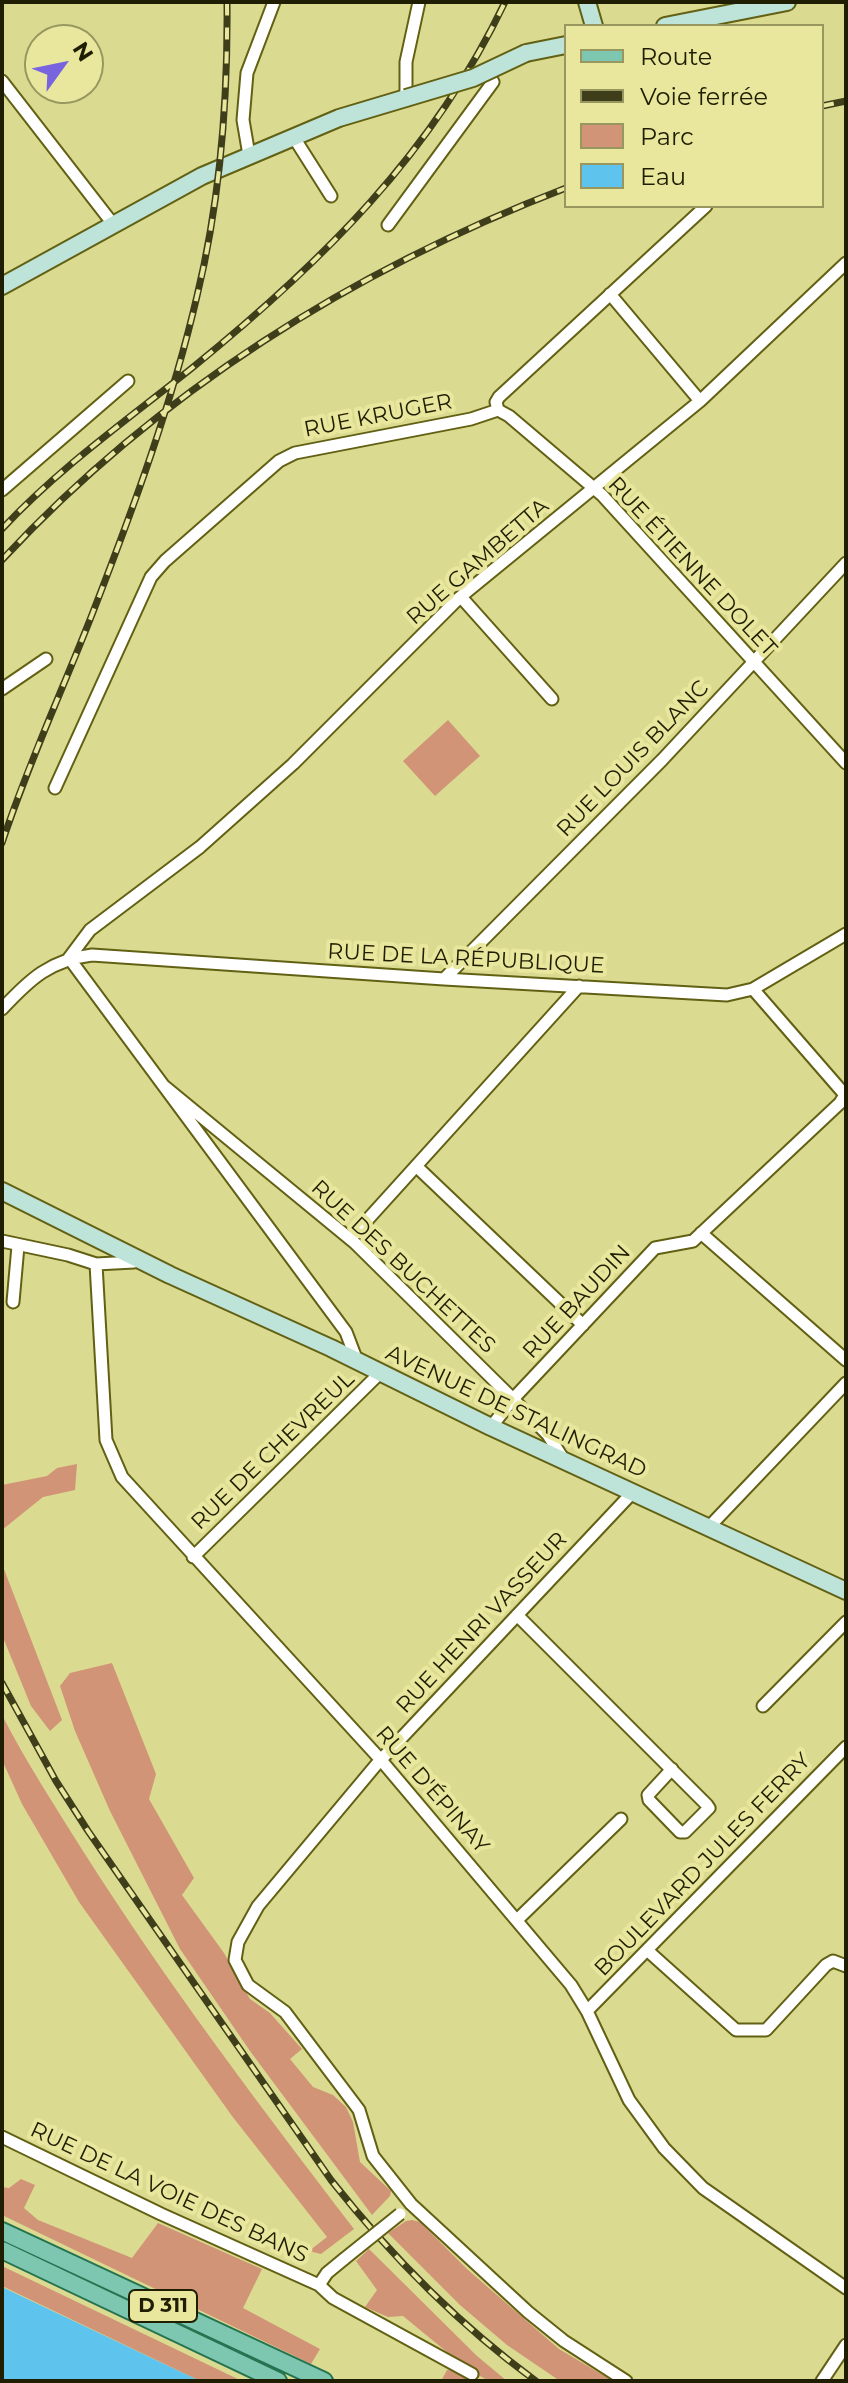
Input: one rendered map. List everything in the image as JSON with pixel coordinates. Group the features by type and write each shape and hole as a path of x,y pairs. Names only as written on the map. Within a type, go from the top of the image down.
{"main road":[{"path":"587,2 593,24"},
{"path":"714,16 733,2"},
{"path":"675,24 784,2"},
{"path":"2,286 181,187 293,136 339,118 473,78 526,53 564,45"},
{"path":"2,1191 170,1275 357,1361"},
{"path":"2,1200 134,1262 170,1275"},
{"name":"AVENUE DE STALINGRAD","path":"357,1361 491,1427 846,1591"},
{"name":"D 311","path":"2,2231 324,2381"},
{"name":"D 311","path":"2,2250 278,2381"}],"street":[{"path":"249,155 243,120 247,73 274,2"},
{"path":"406,98 406,62 419,2"},
{"path":"388,225 493,82 486,71"},
{"path":"2,81 113,224"},
{"path":"293,136 331,196"},
{"path":"498,410 496,402 499,397 704,208"},
{"name":"RUE GAMBETTA","path":"69,958 90,930 200,847 293,764 461,597 700,401 846,263"},
{"path":"610,294 700,401"},
{"path":"2,490 128,381"},
{"name":"RUE ÉTIENNE DOLET","path":"498,410 595,489 846,763"},
{"name":"RUE KRUGER","path":"55,788 151,577 165,561 279,461 312,448 471,419 498,410"},
{"name":"RUE LOUIS BLANC","path":"444,979 662,760 846,563"},
{"path":"461,597 552,699"},
{"path":"2,689 46,659"},
{"name":"RUE DE LA RÉPUBLIQUE","path":"69,958 92,955 727,995 753,989 846,934"},
{"path":"2,1009 40,973 69,958"},
{"name":"AVENUE DE STALINGRAD","path":"69,958 346,1332 357,1361"},
{"path":"350,1239 579,986"},
{"path":"753,989 845,1096"},
{"name":"RUE DES BUCHETTES","path":"164,1086 350,1239 548,1435 564,1460"},
{"name":"RUE BAUDIN","path":"491,1427 513,1399 655,1248 693,1241 845,1096"},
{"path":"416,1166 583,1325"},
{"path":"701,1233 846,1360"},
{"path":"2,1241 96,1264 134,1262"},
{"path":"13,1302 18,1246"},
{"name":"RUE D'ÉPINAY","path":"96,1264 106,1440 122,1477 381,1760 579,1995 624,2091 664,2148 703,2188 846,2288"},
{"name":"RUE DE CHEVREUL","path":"193,1557 380,1373"},
{"path":"709,1527 846,1383"},
{"name":"RUE HENRI VASSEUR","path":"411,2204 373,2156 359,2110 285,2012 248,1985 235,1960 238,1942 258,1906 381,1760 633,1492"},
{"path":"517,1615 672,1769 709,1808 685,1832 680,1832 649,1800 648,1795 672,1769"},
{"path":"763,1706 846,1622"},
{"name":"BOULEVARD JULES FERRY","path":"587,2011 846,1747"},
{"path":"517,1920 621,1819"},
{"path":"648,1951 736,2030 766,2030 826,1965 833,1961 846,1966"},
{"name":"RUE DE LA VOIE DES BANS","path":"2,2137 161,2214 319,2285 333,2298 472,2374"},
{"path":"411,2204 528,2312 564,2341 626,2381"},
{"name":"RUE DE LA VOIE DES BANS","path":"319,2285 327,2273 411,2204"},
{"path":"822,2381 846,2345"}],"green space":[{"path":"448,720 480,756 435,796 403,761"},
{"path":"77,1464 75,1490 43,1497 2,1530 2,1485 47,1476 57,1468"},
{"path":"2,1564 62,1720 50,1731 31,1706 2,1635"},
{"path":"112,1663 156,1774 149,1799 194,1878 182,1895 224,1953 250,1999 270,2013 302,2049 290,2059 313,2087 333,2095 346,2107 353,2122 360,2162 391,2191 372,2215 250,2051 180,1949 110,1811 75,1731 60,1686 70,1673"},
{"path":"2,1715 51,1801 147,1948 354,2229 321,2254 309,2251 327,2237 232,2116 79,1902 22,1804 2,1760"},
{"path":"21,2179 35,2185 24,2208 38,2220 132,2258 158,2223 262,2269 243,2308 320,2349 311,2364 2,2215 2,2187 9,2188"},
{"path":"412,2220 420,2222 467,2269 559,2349 613,2381 560,2381 507,2345 460,2305 388,2233"},
{"path":"369,2249 477,2356 507,2381 489,2381 480,2376 476,2381 441,2381 447,2370 457,2371 464,2366 403,2316 388,2317 365,2307 377,2290 356,2261"},
{"path":"2,2266 242,2381 200,2381 2,2286"}],"water":[{"path":"2,2287 200,2381 2,2381"}],"railway":[{"path":"2,843 123,534 164,416 187,336 205,260 217,187 224,113 227,2"},
{"path":"2,529 70,465 192,368 285,288 370,203 443,109 476,57 505,2"},
{"path":"824,106 846,101"},
{"path":"2,560 62,499 126,443 193,390 263,342 335,297 410,257 564,189"},
{"path":"2,1683 56,1781 88,1831 331,2180 427,2288 536,2381"}]}
